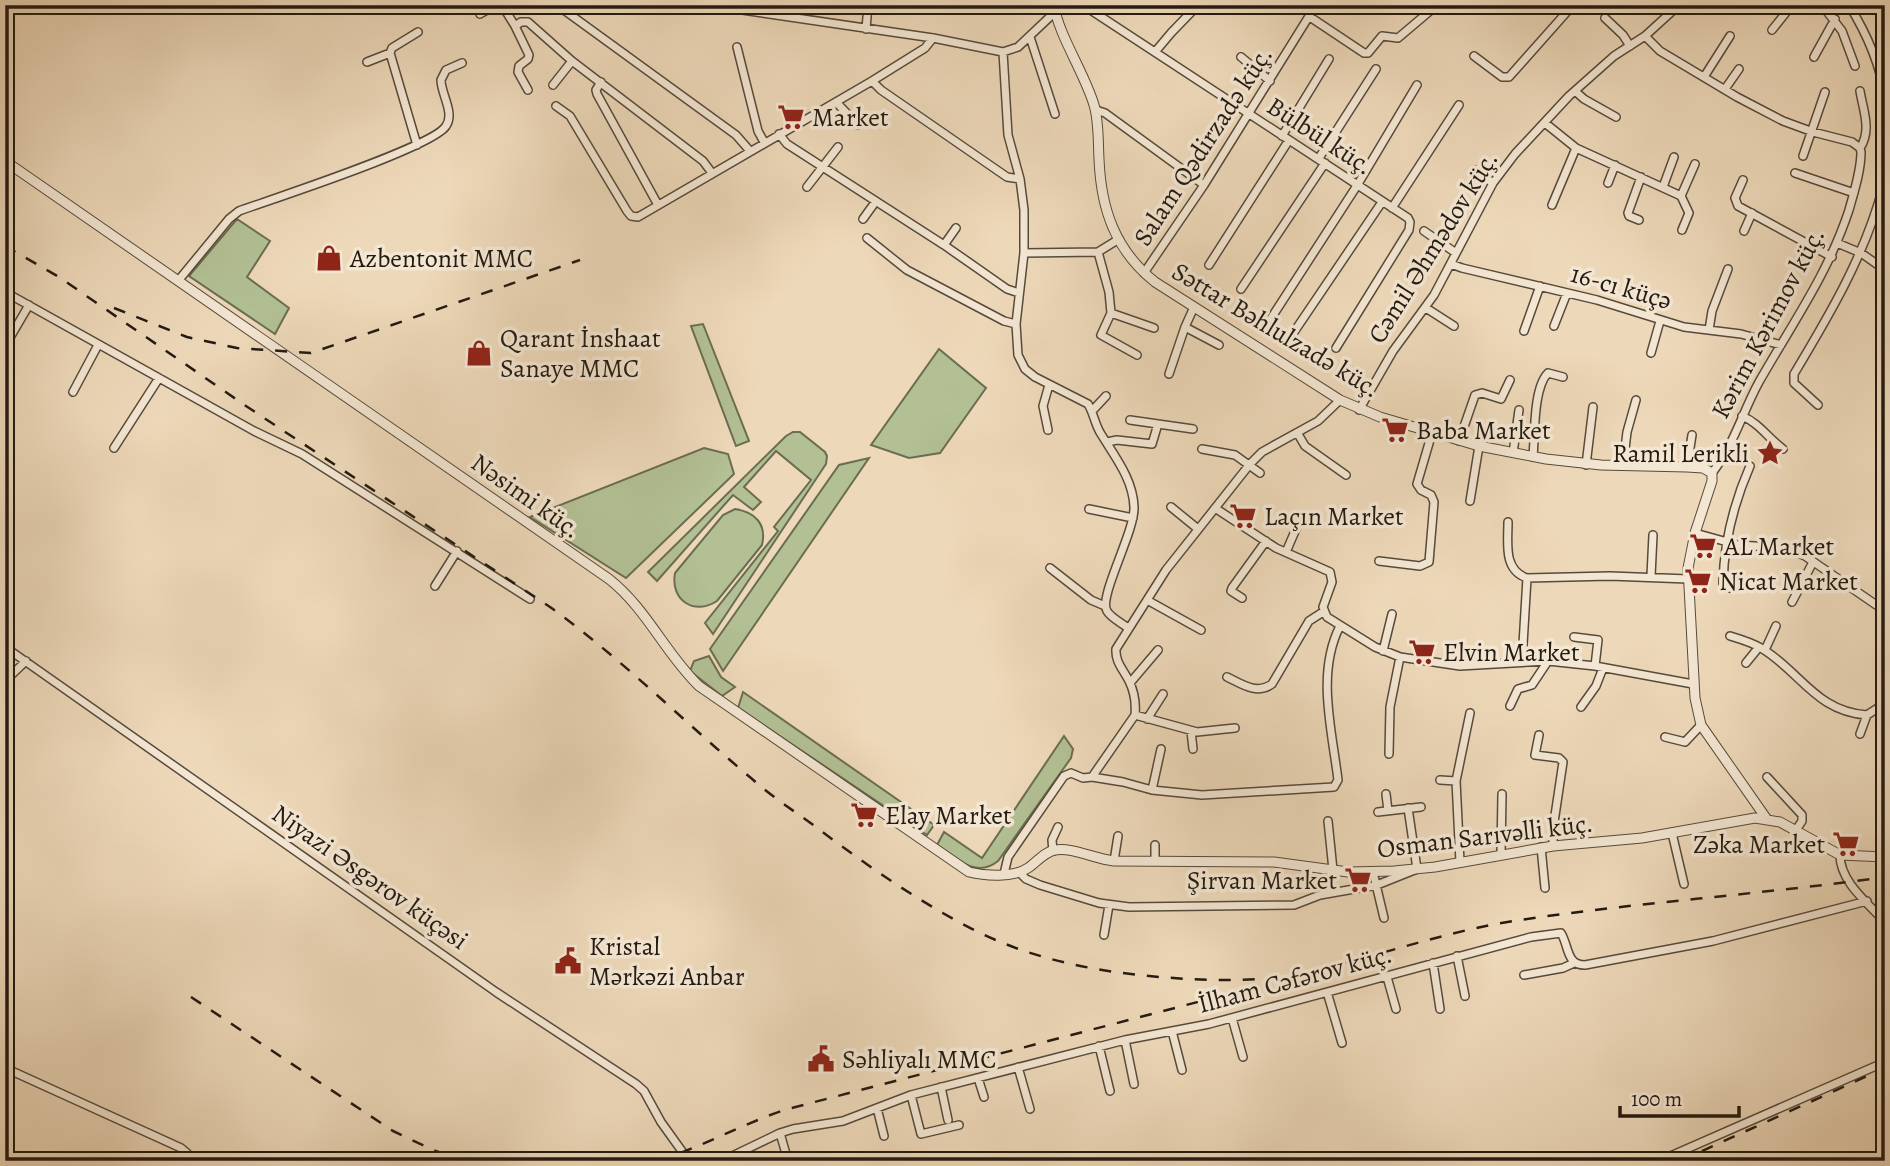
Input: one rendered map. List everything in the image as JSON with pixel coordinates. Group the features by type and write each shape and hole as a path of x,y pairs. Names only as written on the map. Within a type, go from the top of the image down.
{"street":[{"path":"480,14 496,5"},
{"path":"502,5 529,55 519,66 518,72 528,90"},
{"path":"557,5 736,135 750,151"},
{"path":"708,5 933,38 1003,52 1018,47 1030,37 1055,8"},
{"path":"866,29 868,5"},
{"path":"1155,52 1198,5"},
{"name":"Salam Qədirzadə küç.","path":"1144,273 1270,81 1316,5"},
{"path":"1310,17 1364,53 1368,53 1379,38 1398,38 1437,5"},
{"path":"1474,55 1502,77 1508,77 1573,5"},
{"name":"Cəmil Əhmədov küç.","path":"1359,410 1393,351 1426,308 1493,183 1505,166 1575,91 1614,56 1645,36 1679,5"},
{"path":"1772,30 1792,5"},
{"path":"1822,5 1842,31 1855,66"},
{"path":"1849,5 1877,61 1885,97"},
{"name":"Bülbül küç.","path":"1087,6 1248,115 1322,160 1408,218 1409,230 1336,348"},
{"name":"Səttar Bəhlulzadə küç.","path":"1055,8 1096,110 1101,194 1109,220 1119,239 1144,273 1339,400 1359,410 1459,441 1534,457 1586,465 1703,468 1712,473"},
{"path":"1605,18 1623,34 1630,46"},
{"path":"1814,57 1835,19"},
{"path":"515,26 528,22 572,61 702,160 712,173"},
{"path":"417,145 390,53 392,48 418,32"},
{"path":"1645,36 1660,51 1794,126 1852,142 1860,148"},
{"path":"1704,77 1730,36"},
{"path":"1030,37 1055,114"},
{"path":"556,106 570,116 631,216 638,216 872,81 925,48 933,38"},
{"path":"737,47 758,131 764,142"},
{"path":"1003,52 1009,135 1020,179 1024,210 1024,253 1015,341 1025,369 1049,385 1083,400 1092,411 1096,425 1129,482 1133,518 1127,542 1108,588 1105,606 1109,614 1128,628"},
{"path":"366,61 390,53"},
{"path":"1241,57 1270,81"},
{"path":"1209,265 1329,60"},
{"path":"553,85 572,61"},
{"path":"178,281 229,219 239,211 417,145 439,133 447,124 450,114 441,80 446,70 462,63"},
{"path":"1241,289 1377,69"},
{"path":"1725,89 1738,69"},
{"path":"872,81 881,90 1007,177 1020,179"},
{"path":"601,82 596,89 597,94 659,205"},
{"path":"1270,320 1418,85"},
{"path":"1575,91 1616,117"},
{"name":"Kərim Kərimov küç.","path":"1766,818 1702,725 1693,684 1688,579 1695,533 1712,481 1712,473 1838,243 1854,193 1860,148 1865,139 1866,120 1860,91"},
{"path":"1804,156 1825,92"},
{"path":"836,102 858,125"},
{"path":"1392,208 1459,105"},
{"path":"1096,110 1105,113 1203,185"},
{"path":"1545,123 1576,148 1681,196 1689,212 1682,230"},
{"path":"779,134 787,144 1007,289 1019,293"},
{"path":"807,187 838,147"},
{"path":"1552,205 1576,148"},
{"path":"1663,187 1674,157"},
{"name":"Nəsimi küç.","path":"5,161 622,590 640,609 688,675 705,691 962,869 976,874 1004,874"},
{"path":"1681,196 1695,164"},
{"path":"1608,183 1615,165"},
{"path":"1474,170 1493,183"},
{"path":"1795,173 1854,193"},
{"path":"1639,220 1628,213 1641,177"},
{"path":"1743,180 1735,202 1832,257"},
{"path":"1818,405 1797,387 1793,378 1861,253 1883,187"},
{"path":"863,219 876,201"},
{"path":"1292,335 1382,202"},
{"path":"1744,231 1752,213"},
{"path":"944,245 956,228"},
{"path":"1424,231 1457,253"},
{"path":"867,238 916,275 1004,321 1016,324"},
{"path":"1024,253 1098,252 1119,239"},
{"path":"1838,243 1861,253 1885,270"},
{"path":"1098,252 1109,292 1111,313 1101,335 1137,355"},
{"name":"16-cı küçə","path":"1451,264 1567,293 1660,321 1695,329 1741,334 1780,345"},
{"path":"1709,330 1712,312 1728,269"},
{"path":"1524,331 1540,286"},
{"path":"5,292 265,437 302,454 530,599"},
{"path":"1554,326 1567,293"},
{"path":"5,346 29,305"},
{"path":"1169,374 1194,307"},
{"path":"1426,308 1454,326"},
{"path":"1111,313 1154,328"},
{"path":"1651,354 1660,321"},
{"path":"1185,327 1219,345"},
{"path":"73,392 98,345"},
{"path":"1534,457 1538,400 1543,381 1548,373 1563,377"},
{"path":"114,448 159,378"},
{"path":"1459,441 1475,395 1482,393 1502,399 1510,380"},
{"path":"1048,430 1043,405 1049,385"},
{"path":"1092,411 1106,397"},
{"path":"1093,778 1135,716 1130,683 1116,660 1118,643 1166,570 1250,464 1262,452 1318,421 1339,400"},
{"path":"1623,466 1627,432 1636,400"},
{"path":"1586,465 1592,407"},
{"path":"1513,453 1519,410"},
{"path":"1742,416 1759,424 1768,438 1783,449"},
{"path":"1130,420 1193,429"},
{"path":"1107,442 1117,440 1152,444 1158,424"},
{"path":"1379,561 1420,566 1429,562 1434,502 1431,495 1421,490 1418,484 1432,433"},
{"path":"1298,434 1305,446 1346,475"},
{"path":"1687,467 1692,435"},
{"path":"1470,501 1479,446"},
{"path":"1202,449 1235,455 1260,473"},
{"path":"1738,589 1728,588 1723,583 1725,542 1750,466"},
{"path":"1171,507 1198,529"},
{"path":"1215,508 1266,541 1324,569 1332,576 1323,612 1309,621 1272,684 1266,688 1253,689 1227,677"},
{"path":"1089,509 1133,518"},
{"path":"1286,552 1299,522"},
{"path":"1508,522 1510,564 1517,574 1527,579 1651,576 1688,579"},
{"path":"1695,533 1749,546 1781,546 1813,562 1885,611"},
{"path":"1651,576 1653,534"},
{"path":"1242,598 1231,591 1231,588 1266,541"},
{"path":"435,586 457,551"},
{"path":"1792,602 1813,562"},
{"path":"1050,568 1091,600 1105,606"},
{"path":"1522,661 1527,579"},
{"path":"1147,600 1201,630"},
{"path":"1323,612 1340,626 1383,651 1400,657 1460,666 1548,661 1693,684"},
{"path":"1383,651 1392,614"},
{"path":"1058,827 1052,840 1053,850 1019,872 1004,874 1008,857 1064,776 1071,773 1083,778 1123,782 1152,790 1224,795 1334,786 1338,780 1327,685 1333,645 1340,626"},
{"path":"1746,663 1762,648 1776,626"},
{"path":"1730,636 1762,648 1804,686 1840,709 1867,715 1884,705"},
{"path":"1574,637 1598,640 1599,667 1596,686 1581,707"},
{"name":"Niyazi Əsgərov küçəsi","path":"5,647 496,992 636,1084 644,1091 661,1122 688,1161"},
{"path":"1130,683 1158,650"},
{"path":"1389,754 1390,707 1400,657"},
{"path":"5,681 26,661"},
{"path":"1510,706 1518,689 1532,685 1548,661"},
{"path":"1147,719 1163,694"},
{"path":"1460,862 1456,781 1470,713"},
{"path":"1860,734 1867,715"},
{"path":"1135,716 1177,725 1191,731 1235,729"},
{"path":"1665,737 1685,742 1702,725"},
{"path":"1191,731 1193,749"},
{"path":"1539,735 1535,755 1559,758 1563,762 1553,846"},
{"path":"1152,790 1161,749"},
{"path":"1767,777 1802,815 1802,821 1796,830"},
{"path":"1440,780 1456,781"},
{"path":"1386,794 1388,811"},
{"path":"1501,854 1502,794"},
{"path":"1378,812 1421,807"},
{"path":"1019,872 1026,879 1040,885 1129,908 1286,906 1320,895 1377,885 1417,869 1408,808"},
{"name":"Osman Sarıvəlli küç.","path":"1053,850 1068,850 1097,859 1274,862 1373,872 1417,869 1553,846 1633,839 1730,821 1766,818 1796,830 1840,855 1855,858 1885,857"},
{"path":"1328,821 1333,870"},
{"path":"1672,833 1684,884"},
{"path":"1114,860 1118,836"},
{"path":"1155,845 1155,861"},
{"path":"1541,848 1545,888"},
{"path":"1840,855 1842,872 1885,922"},
{"path":"1373,872 1384,918"},
{"path":"1524,975 1563,968 1574,963 1585,965 1713,941 1867,901"},
{"path":"1104,935 1109,905"},
{"name":"İlham Cəfərov küç.","path":"722,1161 780,1133 801,1127 832,1124 911,1095 1099,1046 1232,1017 1557,932 1562,933 1574,963"},
{"path":"1457,956 1465,996"},
{"path":"1433,963 1440,1009"},
{"path":"1387,977 1396,1009"},
{"path":"1327,992 1342,1043"},
{"path":"1232,1017 1243,1057"},
{"path":"1172,1031 1182,1070"},
{"path":"1125,1040 1135,1084"},
{"path":"1099,1046 1110,1091"},
{"path":"1659,1161 1885,1062"},
{"path":"1018,1067 1030,1109"},
{"path":"5,1068 181,1149 191,1161"},
{"path":"978,1078 984,1097"},
{"path":"941,1087 948,1120"},
{"path":"911,1095 921,1134 959,1125"},
{"path":"877,1108 884,1136"},
{"path":"780,1133 788,1161"}],"green space":[{"path":"237,219 270,241 247,277 289,308 275,334 189,276"},
{"path":"703,324 749,441 736,446 691,326"},
{"path":"939,349 986,388 940,453 909,458 871,445"},
{"path":"793,432 800,432 825,452 826,464 713,634 705,623 778,531 774,527 811,480 776,451 744,487 761,502 753,510 733,495 657,581 648,572"},
{"path":"704,448 728,454 734,474 626,578 530,517"},
{"path":"869,458 723,671 710,649 839,465"},
{"path":"735,509 758,520 763,531 762,545 717,601 700,607 692,606 680,598 676,591 675,573 723,515"},
{"path":"709,656 721,677 735,687 722,696 690,671 694,661"},
{"path":"743,692 934,825 927,835 738,708"},
{"path":"1064,736 1073,749 1071,758 998,861 982,868 966,865 937,845 944,832 982,858"}],"railway":[{"path":"5,246 59,277 246,406 550,607 627,669 766,791 874,869 955,920 1027,952 1080,966 1161,977 1204,980 1267,978 1339,965 1494,924 1885,877"},
{"path":"114,308 187,337 237,348 311,353 580,260"},
{"path":"658,1161 784,1110 1259,986"},
{"path":"191,997 393,1131 433,1150 465,1161"},
{"path":"1680,1161 1885,1068"}],"place":[{"name":"Market","path":"791,117"},
{"name":"Azbentonit MMC","path":"329,258"},
{"name":"Qarant İnshaat Sanaye MMC","path":"479,353"},
{"name":"Baba Market","path":"1395,430"},
{"name":"Ramil Lerikli","path":"1770,453"},
{"name":"Laçın Market","path":"1243,516"},
{"name":"AL Market","path":"1703,546"},
{"name":"Nicat Market","path":"1698,581"},
{"name":"Elvin Market","path":"1422,652"},
{"name":"Elay Market","path":"864,815"},
{"name":"Zəka Market","path":"1846,844"},
{"name":"Şirvan Market","path":"1358,880"},
{"name":"Kristal Mərkəzi Anbar","path":"568,961"},
{"name":"Səhliyalı MMC","path":"821,1059"}]}
